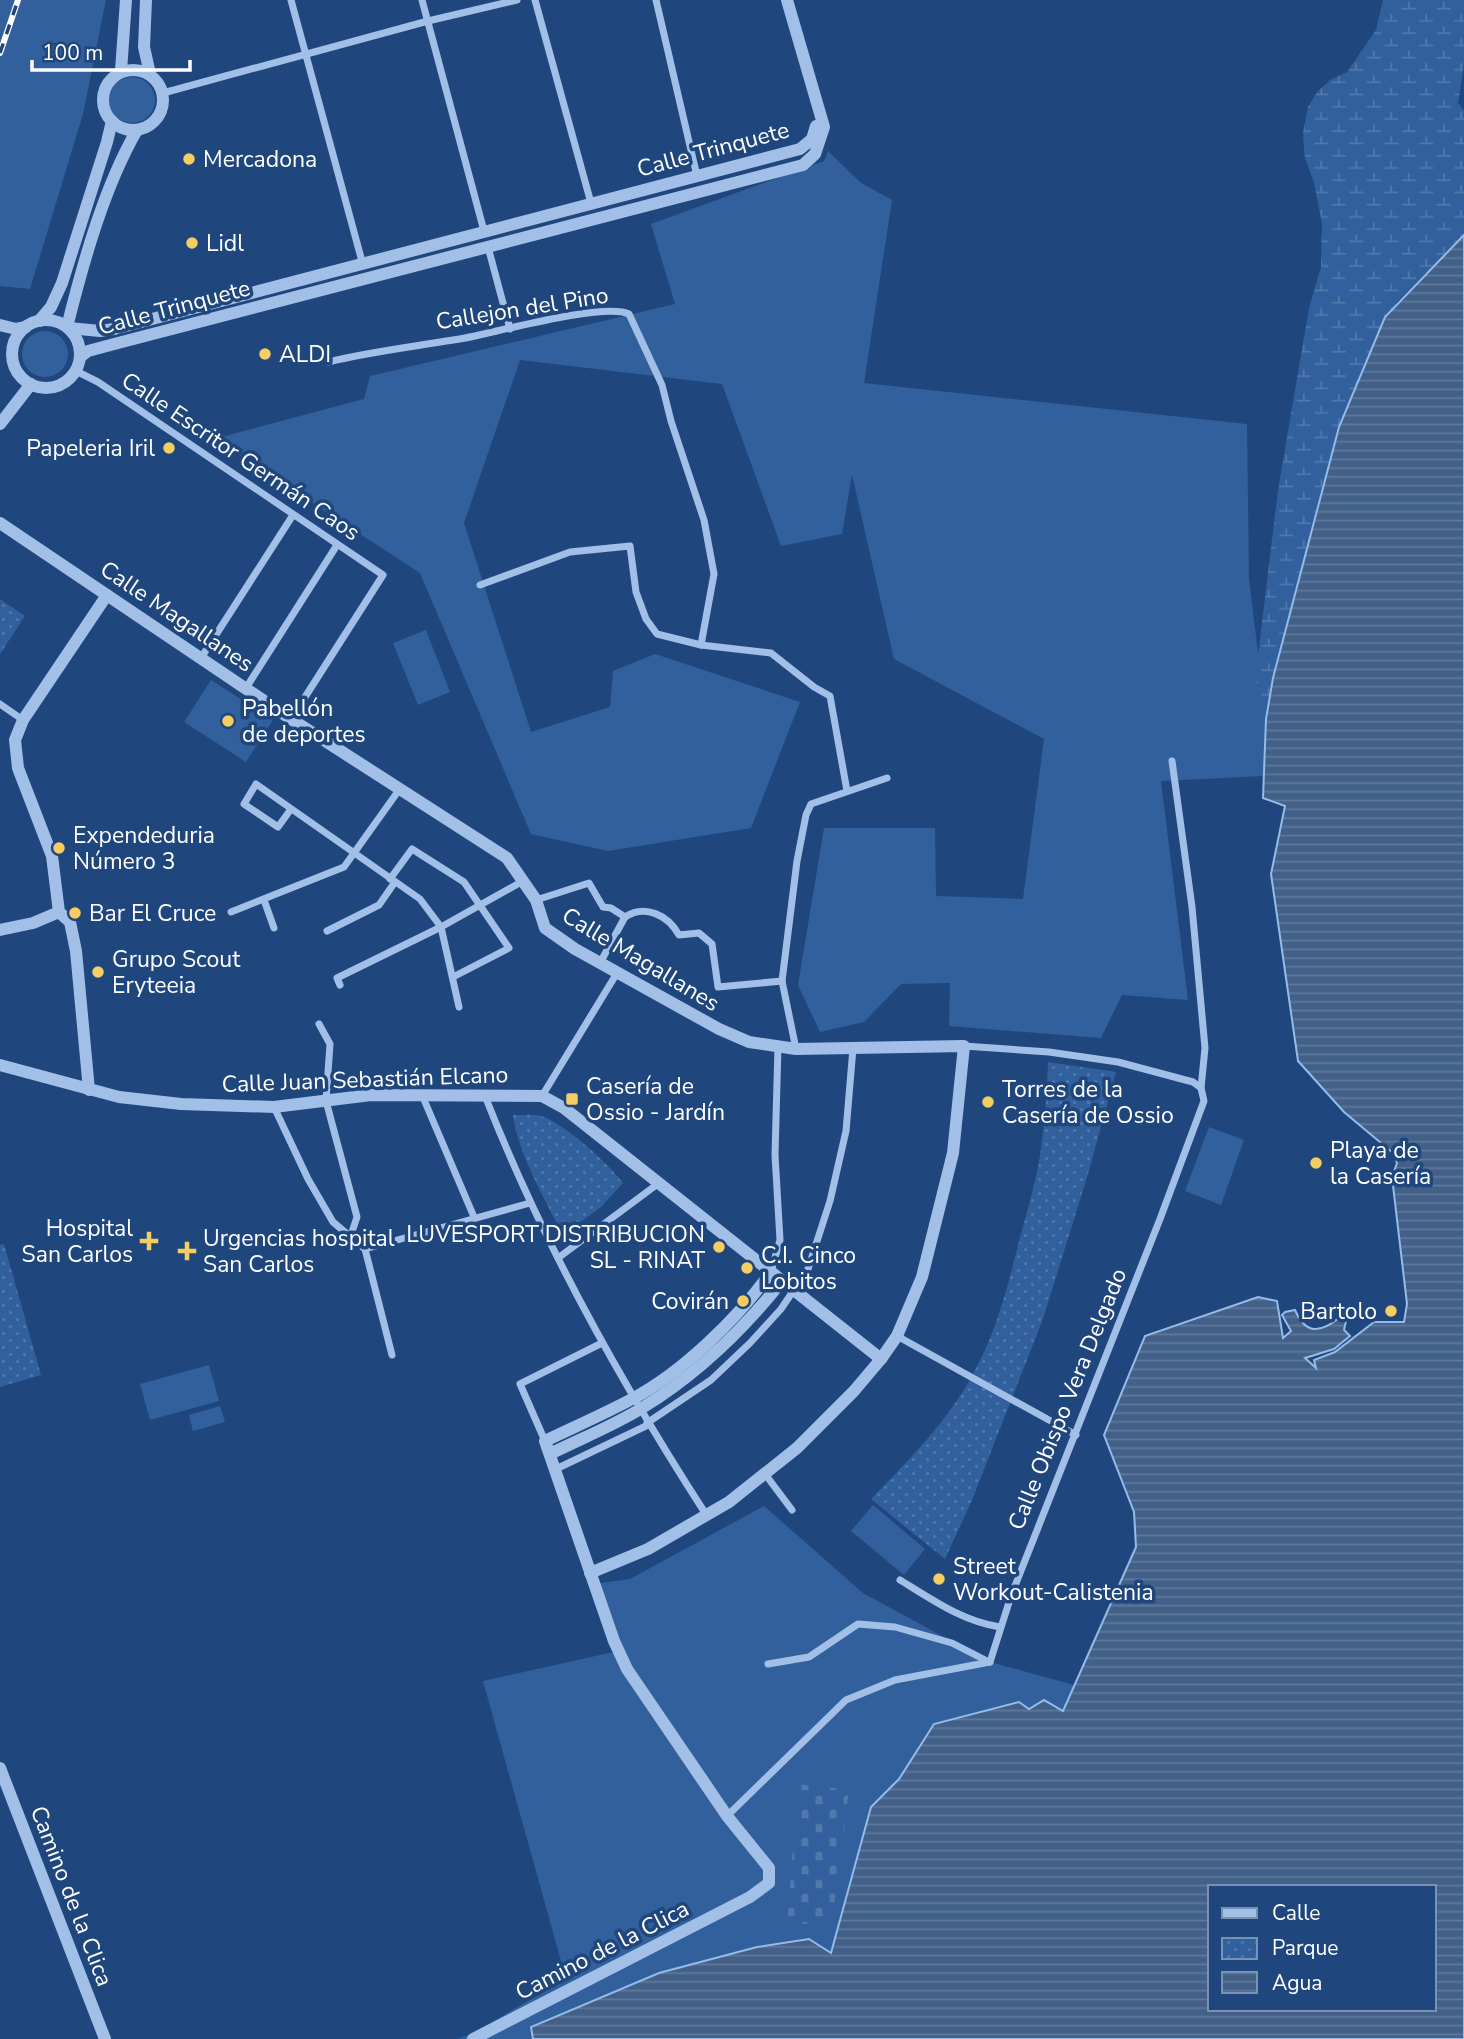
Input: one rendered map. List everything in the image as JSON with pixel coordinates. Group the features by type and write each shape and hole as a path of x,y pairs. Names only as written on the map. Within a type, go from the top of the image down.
{"street":[{"path":"121,71 126,0"},
{"path":"146,0 144,47 150,74"},
{"path":"292,0 363,265"},
{"path":"422,0 484,231"},
{"path":"163,93 428,21 517,0"},
{"path":"535,0 591,203"},
{"path":"656,0 697,176"},
{"path":"787,0 820,119"},
{"path":"141,70 150,74 156,79 163,93 164,103 155,121 137,130 128,130 112,121 106,113 103,94 106,85 121,71 141,70"},
{"name":"Calle Trinquete","path":"68,328 100,331 114,329 800,149 812,139 820,119"},
{"name":"Calle Trinquete","path":"80,357 88,351 128,340 803,164 815,154 820,142 824,127 820,119"},
{"path":"40,321 51,307 62,283 112,121"},
{"path":"68,328 77,288 120,161 137,130"},
{"path":"488,246 510,329"},
{"name":"Callejon del Pino","path":"328,362 371,351 510,329 571,316 610,311 624,312 632,318 662,384 671,421 704,520 714,573 701,645"},
{"path":"0,325 16,329 40,321 54,321 68,328 78,341 80,357 76,371 69,379 51,387 31,384 16,369 12,356 0,344"},
{"path":"12,356 16,340 26,327"},
{"name":"Calle Escritor Germán Caos","path":"76,371 99,382 383,575 292,719"},
{"path":"0,424 31,384"},
{"path":"201,658 292,514"},
{"name":"Calle Magallanes","path":"0,523 399,790 507,858 536,900 545,928 600,963 719,1029 749,1042 796,1049 853,1048"},
{"path":"246,688 337,545"},
{"path":"480,585 570,552 630,546 636,592 646,619 657,634 701,645 771,653 814,687 831,696 847,792"},
{"path":"89,1090 76,951 69,922 59,912 52,856 18,768 15,740 23,720 107,595"},
{"path":"0,704 23,720"},
{"name":"Calle Obispo Vera Delgado","path":"990,1662 1000,1627 1204,1101 1201,1088 1205,1048 1192,907 1172,761"},
{"path":"796,1049 782,981 797,861 806,815 811,804 887,778"},
{"path":"291,809 278,827 244,804 256,784 420,900 441,927 459,1007"},
{"path":"231,912 344,867 399,790"},
{"path":"327,931 379,905 412,849 464,882 509,948 453,977"},
{"path":"339,981 524,881"},
{"path":"536,900 589,883 603,907 611,908 625,917"},
{"path":"264,900 274,928"},
{"path":"600,963 625,917 647,910 672,923 679,935 699,933 712,944 718,986 782,981"},
{"path":"0,930 33,923 59,912"},
{"path":"617,973 542,1096 564,1108 881,1359"},
{"path":"319,1024 330,1044 326,1101 357,1217 351,1235"},
{"path":"545,1441 636,1404 687,1361 750,1298 771,1272 780,1240 775,1155 778,1046"},
{"path":"556,1469 647,1424 711,1380 750,1343 794,1291 808,1269 830,1200 846,1131 853,1048 964,1046 1049,1052 1118,1062 1192,1082 1201,1088"},
{"path":"590,1573 648,1549 707,1516 765,1474 826,1421 881,1359 897,1336 922,1277 953,1153 964,1046"},
{"name":"Calle Juan Sebastián Elcano","path":"0,1065 89,1090 148,1101 274,1107 371,1095 542,1096"},
{"path":"422,1095 474,1217"},
{"path":"485,1096 530,1203 602,1343 647,1424 707,1516"},
{"path":"274,1107 308,1179 333,1222 365,1249 392,1355"},
{"path":"558,1258 659,1183"},
{"path":"365,1249 530,1203"},
{"path":"550,1454 700,1367 782,1281"},
{"path":"897,1336 1076,1436"},
{"path":"602,1343 520,1384 556,1469 614,1641 627,1669 727,1816 846,1700 895,1680 990,1662"},
{"path":"765,1474 792,1510"},
{"path":"901,1580 958,1615 1000,1627"},
{"path":"768,1664 809,1657 858,1624 895,1627 940,1640 990,1662"},
{"name":"Camino de la Clica","path":"0,1768 105,2039"},
{"name":"Camino de la Clica","path":"472,2039 750,1897 769,1883 769,1868 727,1816"}],"green space":[{"path":"0,0 106,0 83,114 30,289 0,286"},
{"path":"1383,0 1464,0 1464,65 1458,103 1464,110 1464,235 1396,303 1273,678 1266,719 1257,697 1256,672 1278,490 1309,308 1321,267 1322,224 1314,182 1305,158 1303,133 1308,107 1317,92 1330,80 1347,72 1376,30"},
{"path":"132,77 148,84 155,100 148,116 132,123 116,116 109,100 116,84"},
{"path":"828,151 861,183 892,200 864,383 1247,424 1249,578 1266,719 1264,776 1161,781 1188,1000 1122,995 1101,1038 949,1026 950,983 901,984 864,1022 820,1032 798,985 824,828 935,828 936,896 1023,899 1044,739 894,659 852,475 842,534 781,546 722,384 520,360 464,523 531,732 610,707 613,671 655,654 800,702 751,828 608,851 531,834 420,573 214,439 364,399 370,376 675,304 651,224 824,161"},
{"path":"45,331 61,338 68,354 61,370 45,377 29,370 22,354 29,338"},
{"path":"0,599 25,616 0,654"},
{"path":"426,630 450,692 418,705 393,643"},
{"name":"Pabellón de deportes","path":"211,680 273,720 246,762 184,722"},
{"path":"1048,1062 1116,1072 1043,1319 972,1500 945,1559 871,1499 926,1441 950,1410 972,1376 994,1328 1038,1168"},
{"path":"513,1115 541,1116 551,1120 597,1155 623,1183 601,1207 563,1235 526,1160"},
{"path":"1209,1127 1244,1140 1221,1205 1185,1191"},
{"path":"4,1244 41,1375 0,1387 0,1245"},
{"path":"209,1365 219,1401 150,1420 140,1384"},
{"path":"220,1406 225,1422 193,1431 189,1415"},
{"path":"873,1505 925,1549 904,1575 851,1531"},
{"path":"764,1506 863,1593 990,1662 1074,1685 1062,1712 1029,1709 934,1724 899,1779 871,1807 831,1954 808,1939 757,1947 659,1973 531,2027 533,2039 457,2039 471,2034 566,1979 483,1681 618,1651 594,1584 630,1579"},
{"path":"798,1784 849,1790 832,1922 787,1925"}],"water":[{"path":"1464,235 1464,2039 533,2039 531,2027 659,1973 757,1947 809,1939 831,1953 871,1807 899,1779 934,1724 1019,1702 1029,1709 1044,1700 1063,1711 1136,1547 1134,1512 1104,1435 1145,1336 1258,1297 1277,1301 1283,1338 1291,1331 1282,1315 1285,1312 1295,1310 1304,1324 1314,1329 1326,1327 1339,1318 1346,1321 1344,1330 1350,1336 1334,1349 1305,1358 1316,1368 1314,1360 1335,1352 1374,1322 1404,1322 1407,1304 1392,1177 1397,1163 1393,1153 1344,1112 1298,1061 1271,874 1285,806 1263,798 1266,719 1273,678 1339,427 1385,317"}],"railway":[{"path":"0,53 18,0"}],"place":[{"name":"Mercadona","path":"189,159"},
{"name":"Lidl","path":"192,243"},
{"name":"ALDI","path":"265,354"},
{"name":"Papeleria Iril","path":"169,448"},
{"name":"Pabellón de deportes","path":"228,721"},
{"name":"Expendeduria Número 3","path":"59,848"},
{"name":"Bar El Cruce","path":"75,913"},
{"name":"Grupo Scout Eryteeia","path":"98,972"},
{"name":"Casería de Ossio - Jardín","path":"572,1099"},
{"name":"Torres de la Casería de Ossio","path":"988,1102"},
{"name":"Playa de la Casería","path":"1316,1163"},
{"name":"Hospital San Carlos","path":"149,1241"},
{"name":"LUVESPORT DISTRIBUCION SL - RINAT","path":"719,1247"},
{"name":"Urgencias hospital San Carlos","path":"187,1251"},
{"name":"C.I. Cinco Lobitos","path":"747,1268"},
{"name":"Covirán","path":"743,1301"},
{"name":"Bartolo","path":"1391,1311"},
{"name":"Street Workout-Calistenia","path":"939,1579"}]}
